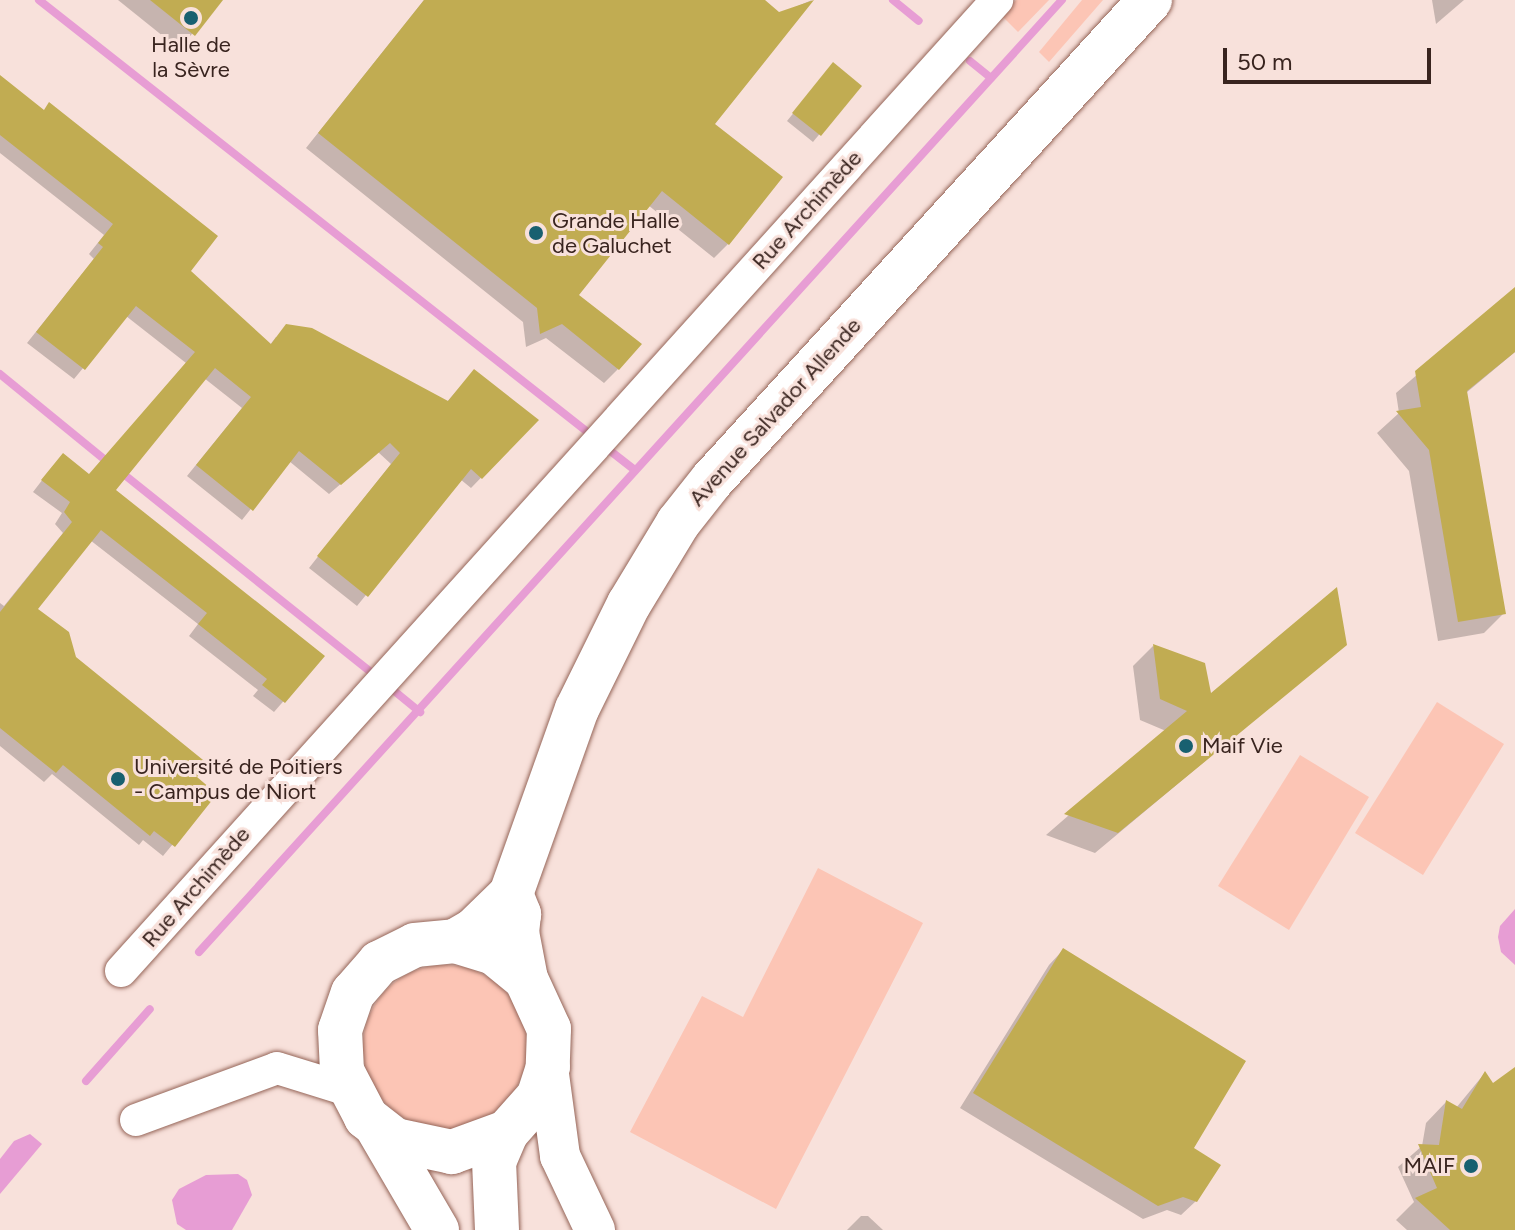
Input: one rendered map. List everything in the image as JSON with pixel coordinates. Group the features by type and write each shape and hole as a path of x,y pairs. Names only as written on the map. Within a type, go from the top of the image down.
{"main road":[{"name":"Avenue Salvador Allende","path":"455,941 474,930 511,894 577,709 629,604 678,523 1150,0"},
{"name":"Avenue Salvador Allende","path":"511,894 519,914 517,932 526,979"},
{"path":"437,1230 378,1129 348,1090 340,1030 359,985 396,952 455,941 494,953 526,979 549,1029 548,1067 538,1097 512,1127 494,1162 497,1230"},
{"path":"378,1129 413,1147 452,1152 512,1127"}],"street":[{"name":"Rue Archimède","path":"121,971 365,695 620,423 997,0"},
{"path":"548,1067 560,1156 595,1230"},
{"path":"136,1120 277,1068 348,1090"},
{"path":"512,1127 560,1156"}],"shaded area":[{"path":"1016,0 1049,0 1018,32 1002,16"},
{"path":"1082,0 1103,0 1049,62 1039,52"},
{"path":"1437,702 1504,744 1423,875 1355,833"},
{"path":"1300,755 1369,797 1289,930 1218,886"},
{"path":"818,868 923,923 776,1209 630,1132 702,996 743,1017"},
{"path":"1515,909 1515,965 1501,952 1498,937 1500,926"},
{"path":"445,965 477,971 503,989 521,1015 527,1047 521,1079 503,1105 477,1123 445,1129 413,1123 387,1105 369,1079 363,1047 369,1015 387,989 413,971"},
{"path":"30,1134 42,1144 0,1194 0,1159 14,1141"},
{"path":"238,1174 247,1180 252,1195 232,1230 186,1230 177,1224 172,1200 179,1189 206,1175"}],"building":[{"name":"Halle de la Sèvre","path":"150,0 223,0 195,36"},
{"name":"Grande Halle de Galuchet","path":"424,0 765,0 779,12 814,0 715,124 783,177 729,245 662,191 579,295 642,344 619,370 562,324 540,334 537,308 318,133"},
{"path":"833,62 862,86 821,136 792,113"},
{"path":"0,75 44,110 49,102 218,236 191,271 271,344 286,324 312,328 448,401 474,369 539,420 482,479 471,469 368,597 317,556 400,453 390,443 341,485 299,451 253,511 196,465 251,397 215,368 116,490 325,656 285,703 262,685 267,679 198,624 207,613 101,530 38,609 69,632 76,657 208,764 197,777 217,794 175,847 154,831 150,836 63,765 56,773 0,728 0,612 72,522 64,512 70,502 41,480 63,453 89,474 195,352 136,306 85,370 36,332 103,247 98,243 113,224 0,135"},
{"path":"1515,287 1515,352 1467,391 1506,614 1458,622 1429,450 1396,411 1421,407 1415,371"},
{"path":"1337,587 1347,645 1118,833 1064,814 1187,711 1160,699 1153,644 1205,663 1211,693"},
{"path":"1063,948 1246,1061 1194,1148 1221,1165 1197,1202 1183,1197 1158,1206 973,1093"},
{"name":"MAIF","path":"1515,1067 1515,1230 1450,1230 1415,1198 1437,1188 1418,1144 1439,1145 1446,1100 1462,1109 1485,1071 1493,1083"}],"waterway":[{"path":"39,0 594,437"},
{"path":"893,0 919,21"},
{"path":"199,952 1062,0"},
{"path":"970,61 991,78"},
{"path":"0,374 110,464"},
{"path":"604,446 635,470"},
{"path":"121,472 376,676"},
{"path":"387,685 420,712"},
{"path":"86,1081 150,1009"}],"place":[{"name":"Halle de la Sèvre","path":"191,18"},
{"name":"Grande Halle de Galuchet","path":"536,233"},
{"name":"Maif Vie","path":"1186,746"},
{"name":"Université de Poitiers - Campus de Niort","path":"118,779"},
{"name":"MAIF","path":"1471,1166"}]}
